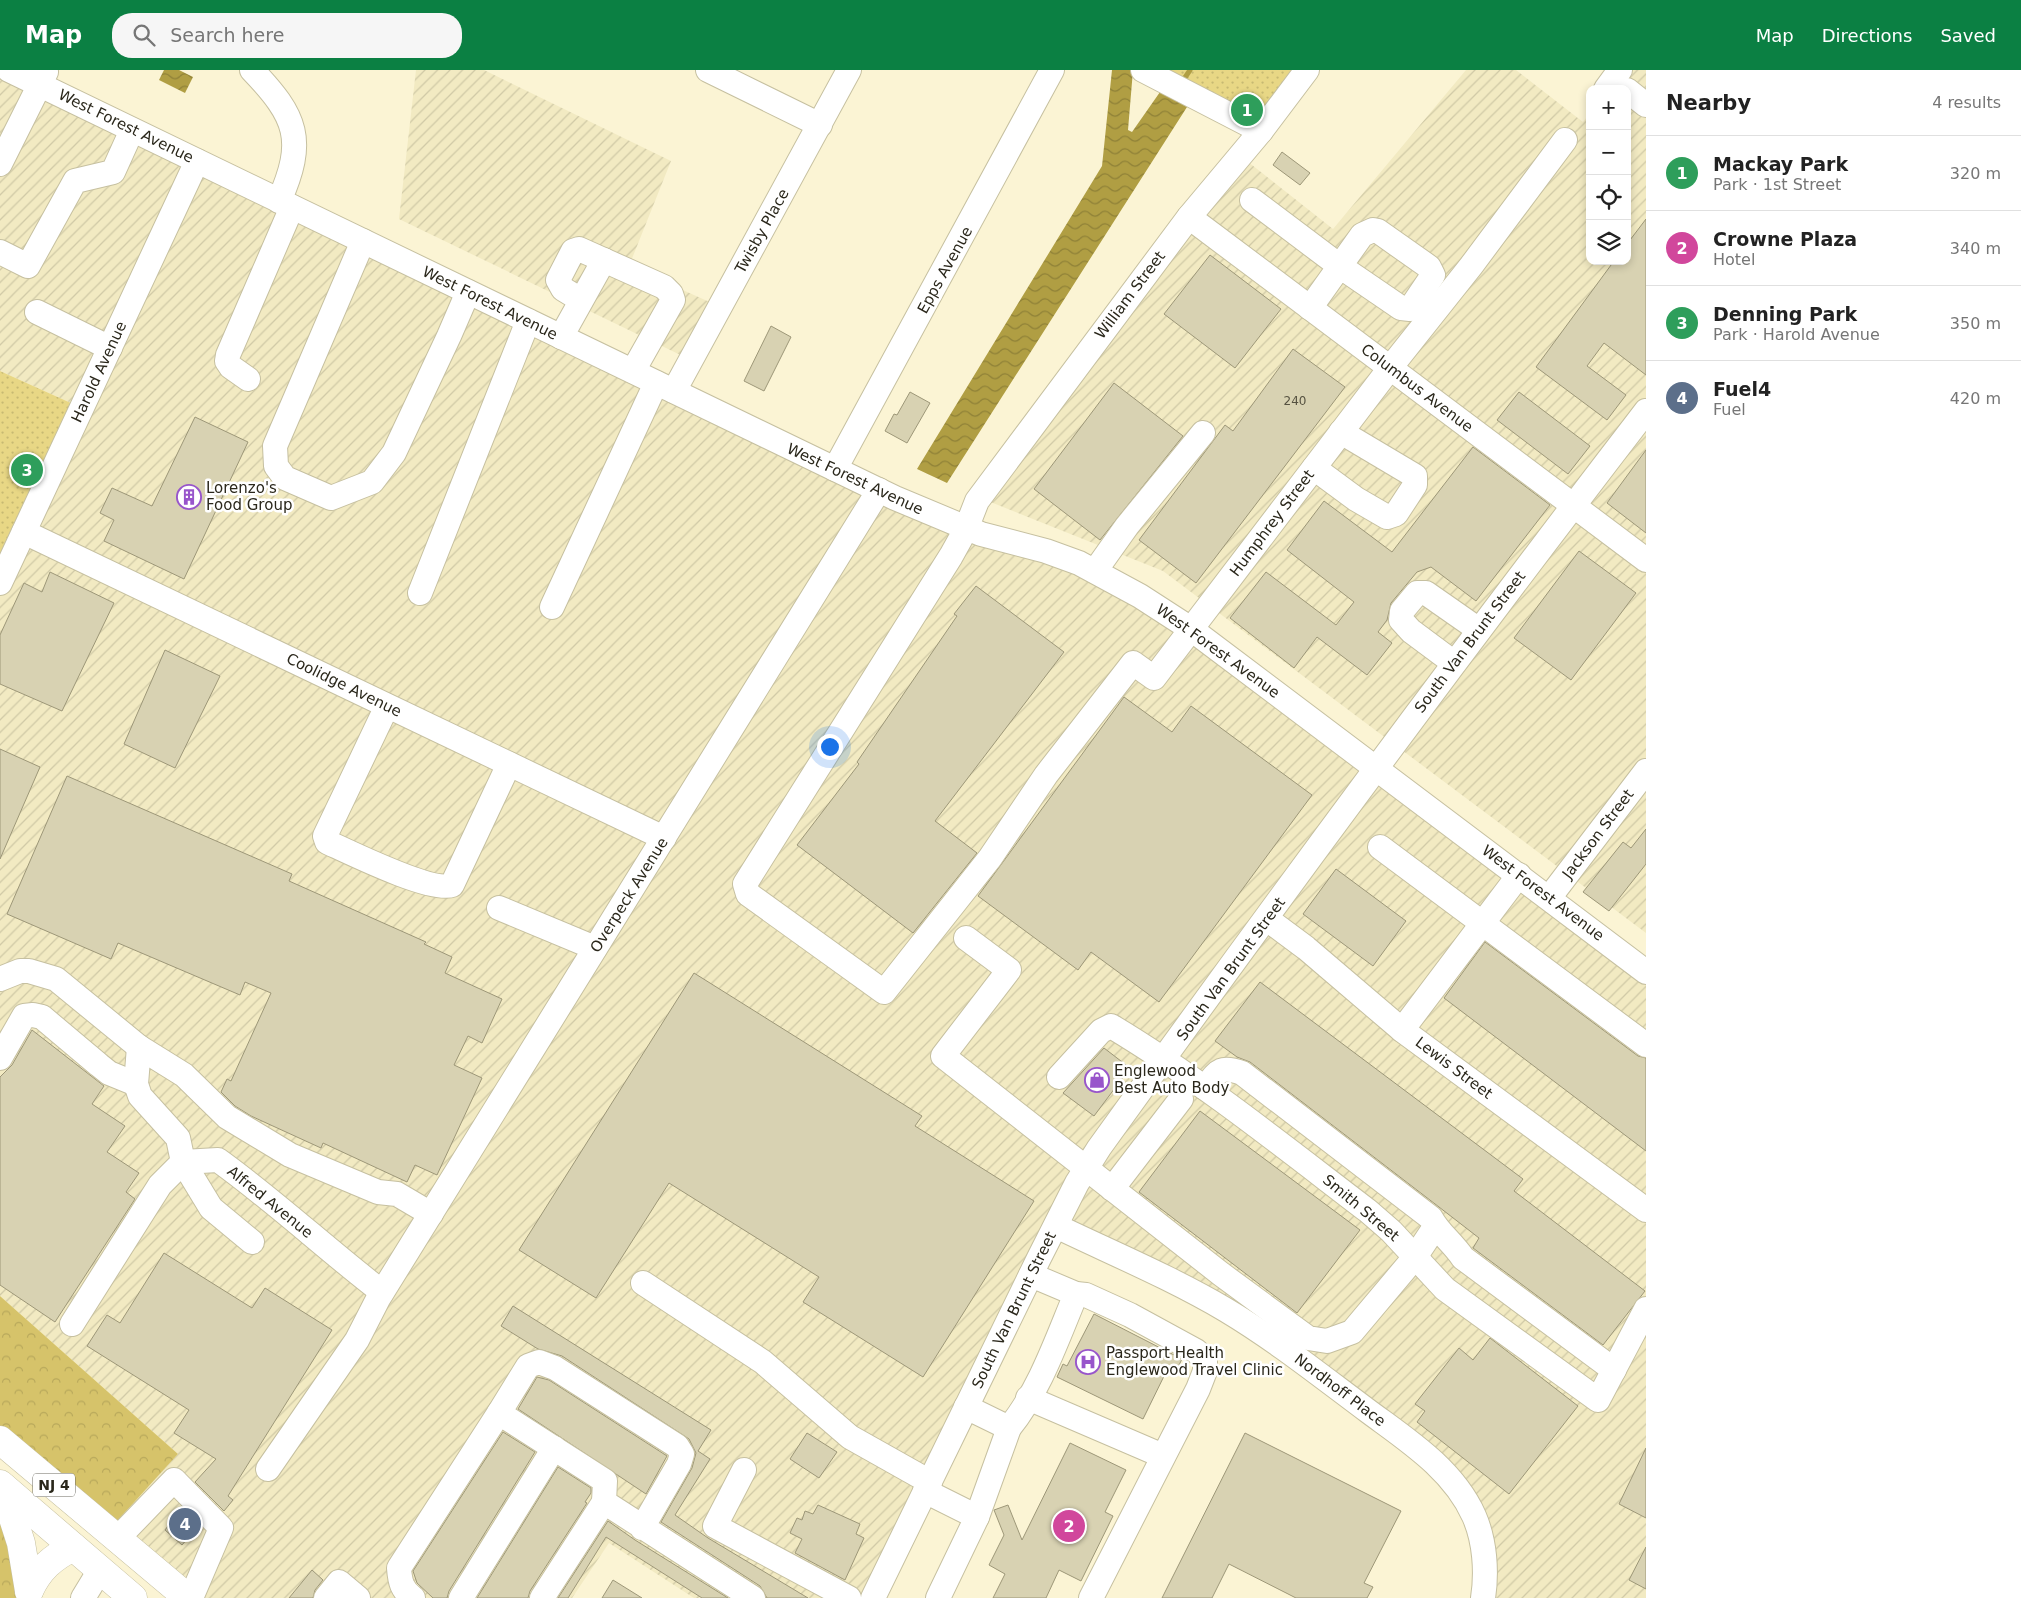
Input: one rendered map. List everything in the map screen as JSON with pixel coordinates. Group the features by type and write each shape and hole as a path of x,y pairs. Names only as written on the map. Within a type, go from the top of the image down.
{"highway":[{"name":"NJ 4","path":"0,1440 189,1598"},
{"name":"NJ 4","path":"2,1486 133,1598"},
{"path":"2,1486 21,1543 28,1595"},
{"path":"28,1595 39,1572 47,1564 73,1547"}],"street":[{"name":"West Forest Avenue","path":"9,70 43,77 132,130 887,494 956,525 1046,551 1095,571 1146,600 1191,629 1646,972"},
{"path":"248,379 231,367 227,361 228,354 286,204 294,164 295,137 284,110 252,70"},
{"path":"708,70 820,125"},
{"name":"Twisby Place","path":"552,607 665,387 820,125 850,70"},
{"name":"Epps Avenue","path":"835,470 1052,70"},
{"path":"1143,70 1193,94 1261,131"},
{"name":"William Street","path":"1154,678 1133,663 1046,775 990,858 884,992 748,894 745,884 956,525 977,501 1189,217 1261,131 1307,70"},
{"path":"0,164 43,77"},
{"path":"1619,83 1646,105"},
{"path":"0,252 28,266 75,181 113,172 132,130"},
{"name":"Humphrey Street","path":"1154,678 1390,368 1471,266 1565,140"},
{"name":"Harold Avenue","path":"0,583 197,161"},
{"path":"1252,200 1341,267 1310,308"},
{"name":"Columbus Avenue","path":"1189,217 1646,560"},
{"path":"363,242 275,446 276,466 285,478 331,498 372,482 394,453 468,292"},
{"path":"581,300 563,288 558,280 573,251 580,249 588,251 664,288 671,294 672,300 633,371"},
{"path":"561,337 604,260"},
{"path":"37,312 110,348"},
{"path":"420,594 528,321"},
{"name":"South Van Brunt Street","path":"874,1598 1031,1275 1086,1169 1376,767 1646,411"},
{"path":"1314,468 1356,499 1386,517 1396,514 1415,485 1415,476 1341,432"},
{"path":"1095,571 1127,526 1203,433"},
{"name":"Overpeck Avenue","path":"268,1469 357,1340 380,1295 664,838 887,494"},
{"name":"Coolidge Avenue","path":"24,532 664,838"},
{"path":"1454,663 1411,631 1401,620 1402,611 1416,594 1426,593 1479,630"},
{"path":"387,706 324,836 327,842 377,866 428,882 448,887 452,885 509,764"},
{"name":"Jackson Street","path":"1549,898 1646,771"},
{"path":"1380,847 1646,1045"},
{"path":"1402,1030 1519,875"},
{"path":"498,908 596,948"},
{"name":"Lewis Street","path":"1267,919 1306,948 1402,1030 1646,1210"},
{"path":"966,938 1009,970 943,1056 1221,1274 1308,1338 1327,1341 1352,1332 1415,1256 1433,1222"},
{"path":"0,979 20,971 29,971 56,979 139,1047 184,1075 227,1117 290,1155 378,1192 397,1194 431,1214"},
{"path":"0,1058 19,1022 24,1016 33,1015 42,1017 104,1069 136,1084"},
{"name":"Smith Street","path":"1059,1078 1101,1031 1111,1026 1165,1059 1368,1211 1415,1256 1445,1289 1598,1400 1614,1370"},
{"path":"139,1047 136,1084 145,1102 178,1138 183,1162 211,1208 252,1242"},
{"path":"1205,1088 1218,1071 1228,1068 1242,1073 1433,1222 1452,1242 1463,1258 1614,1370 1646,1309"},
{"path":"1112,1189 1181,1099"},
{"name":"Alfred Avenue","path":"183,1162 218,1160 254,1186 380,1295"},
{"path":"72,1324 160,1185 183,1162"},
{"name":"Nordhoff Place","path":"1056,1226 1203,1298 1243,1320 1277,1342 1420,1450 1452,1482 1474,1516 1486,1573 1484,1598"},
{"path":"1031,1275 1076,1294 1086,1295 1130,1315 1196,1351 1205,1359 1205,1371 1198,1389 1091,1598"},
{"path":"642,1283 763,1362 850,1437 977,1517"},
{"path":"938,1598 977,1517 1009,1428 1028,1398 1046,1363 1076,1294"},
{"path":"413,1598 405,1593 400,1581 399,1568 528,1366 539,1362 555,1368 677,1446 682,1454 680,1464 642,1528"},
{"path":"1028,1398 1163,1456"},
{"path":"966,1407 1009,1428"},
{"path":"499,1413 605,1480 604,1502 542,1598"},
{"path":"461,1598 554,1448"},
{"path":"744,1470 715,1526 850,1598"},
{"path":"117,1539 174,1480 221,1528 189,1598"},
{"path":"604,1502 753,1598"},
{"path":"83,1598 100,1570"},
{"path":"326,1598 338,1582 358,1598"}],"shaded area":[{"path":"0,70 879,490 1095,571 1646,972 1646,1598 1483,1598 1467,1503 1277,1342 1056,1226 873,1598 694,1598 609,1543 572,1598 188,1598 108,1531 178,1454 0,1296 0,583 82,408 0,371"},
{"path":"416,70 484,70 671,161 629,266 723,308 695,362 399,219"},
{"path":"1143,70 1303,70 1258,128"},
{"path":"1466,70 1516,70 1583,122 1586,118 1586,265 1631,265 1631,85 1626,85 1622,70 1646,70 1646,933 1163,571 978,497 1238,154 1333,229"},
{"path":"0,371 82,408 0,583"}],"green space":[{"path":"0,1296 178,1454 108,1531 0,1440"},
{"path":"0,1513 22,1575 16,1598 0,1598"}],"water":[{"path":"164,70 179,70 193,77 185,93 159,80"},
{"path":"1112,70 1133,70 1128,130 1132,132 1160,92 1187,107 947,483 917,469 1102,166"}],"building":[{"path":"1282,152 1310,173 1300,185 1273,165"},
{"path":"1646,219 1646,375 1604,343 1587,366 1626,395 1607,420 1536,367 1611,265 1631,265 1631,239"},
{"path":"1210,255 1281,309 1235,368 1164,314"},
{"path":"771,326 791,337 764,391 744,381"},
{"path":"1293,349 1345,387 1196,583 1139,540 1225,425 1233,431"},
{"path":"1114,383 1183,436 1100,540 1034,489"},
{"path":"910,392 930,403 907,443 885,431 894,414 897,415"},
{"path":"1519,392 1590,446 1568,474 1497,420"},
{"name":"Lorenzo's Food Group","path":"195,417 248,442 184,579 104,541 114,520 100,513 112,488 152,506"},
{"path":"1473,447 1550,505 1476,601 1431,567 1417,572 1391,603 1387,620 1378,632 1392,643 1367,675 1317,637 1294,668 1230,618 1266,572 1336,625 1354,602 1287,550 1324,501 1392,552"},
{"path":"1646,450 1646,533 1607,503"},
{"path":"1579,551 1636,593 1571,680 1514,638"},
{"path":"50,572 114,603 62,711 0,684 0,635 24,583 42,592"},
{"path":"976,586 1064,652 935,821 977,853 913,933 797,845 859,764 857,762 957,616 954,614"},
{"path":"165,650 220,676 175,768 124,744"},
{"path":"1124,697 1172,732 1191,706 1312,795 1159,1002 1091,952 1078,970 978,896"},
{"path":"0,749 40,767 0,859"},
{"path":"67,776 292,874 289,881 426,942 424,944 452,957 445,973 502,999 482,1043 468,1036 454,1065 482,1078 437,1175 415,1165 407,1182 323,1143 321,1148 251,1116 235,1106 221,1092 227,1079 231,1081 271,993 245,982 240,995 118,943 111,959 7,914"},
{"path":"1646,829 1646,864 1609,911 1583,892 1623,842 1631,848"},
{"path":"1336,869 1406,921 1373,966 1303,914"},
{"path":"1485,942 1638,1056 1646,1058 1646,1151 1444,998"},
{"path":"694,973 922,1116 915,1126 1034,1201 923,1377 803,1302 819,1277 669,1183 596,1298 519,1250"},
{"path":"1260,982 1523,1179 1514,1191 1645,1291 1603,1345 1473,1248 1479,1238 1250,1062 1237,1057 1215,1041"},
{"path":"32,1030 104,1086 92,1104 125,1126 107,1152 139,1173 126,1192 135,1199 55,1322 0,1285 0,1077 12,1065"},
{"name":"Englewood Best Auto Body","path":"1104,1048 1130,1068 1094,1116 1063,1093"},
{"path":"1200,1111 1360,1230 1297,1313 1139,1192"},
{"path":"164,1253 252,1308 265,1288 332,1330 228,1496 233,1500 224,1511 195,1482 216,1459 174,1433 189,1410 87,1346 107,1315 120,1323"},
{"path":"513,1306 711,1430 698,1451 710,1459 675,1515 708,1538 808,1598 767,1598 760,1586 661,1522 692,1468 696,1453 689,1439 562,1356 538,1349 501,1326"},
{"path":"1094,1314 1182,1359 1176,1371 1168,1368 1143,1419 1057,1377 1063,1364 1067,1366"},
{"path":"1490,1338 1578,1406 1509,1494 1417,1422 1425,1411 1415,1404 1459,1348 1473,1360"},
{"path":"537,1377 549,1380 667,1456 646,1494 518,1409"},
{"path":"503,1432 535,1452 449,1591 447,1598 433,1598 417,1583 413,1571"},
{"path":"807,1433 837,1452 819,1478 790,1459"},
{"path":"1245,1433 1401,1511 1364,1583 1373,1587 1367,1598 1296,1598 1229,1564 1212,1598 1162,1598"},
{"path":"1070,1443 1126,1470 1105,1512 1113,1516 1081,1581 1059,1570 1046,1598 993,1598 1005,1574 989,1565 1004,1535 994,1510 1008,1505 1022,1540"},
{"path":"1646,1448 1646,1518 1619,1504"},
{"path":"558,1467 591,1488 591,1493 585,1502 587,1503 530,1591 528,1598 477,1598"},
{"path":"818,1505 860,1524 856,1534 864,1538 845,1580 795,1553 802,1539 790,1533 797,1518 802,1520 805,1511 813,1514"},
{"path":"182,1508 199,1525 182,1545 165,1530"},
{"path":"608,1521 728,1598 702,1598 606,1537 568,1598 558,1598"},
{"path":"1646,1547 1646,1589 1629,1580"},
{"path":"312,1570 323,1580 315,1590 313,1598 289,1598"},
{"path":"613,1580 642,1598 602,1598"}],"waterway":[{"path":"1182,82 1190,70"}],"place":[{"name":"Mackay Park","path":"1247,110"},
{"name":"Denning Park","path":"27,470"},
{"name":"Lorenzo's Food Group","path":"189,497"},
{"name":"Englewood Best Auto Body","path":"1097,1080"},
{"name":"Passport Health Englewood Travel Clinic","path":"1088,1362"},
{"name":"Fuel4","path":"185,1524"},
{"name":"Crowne Plaza","path":"1069,1526"}]}
